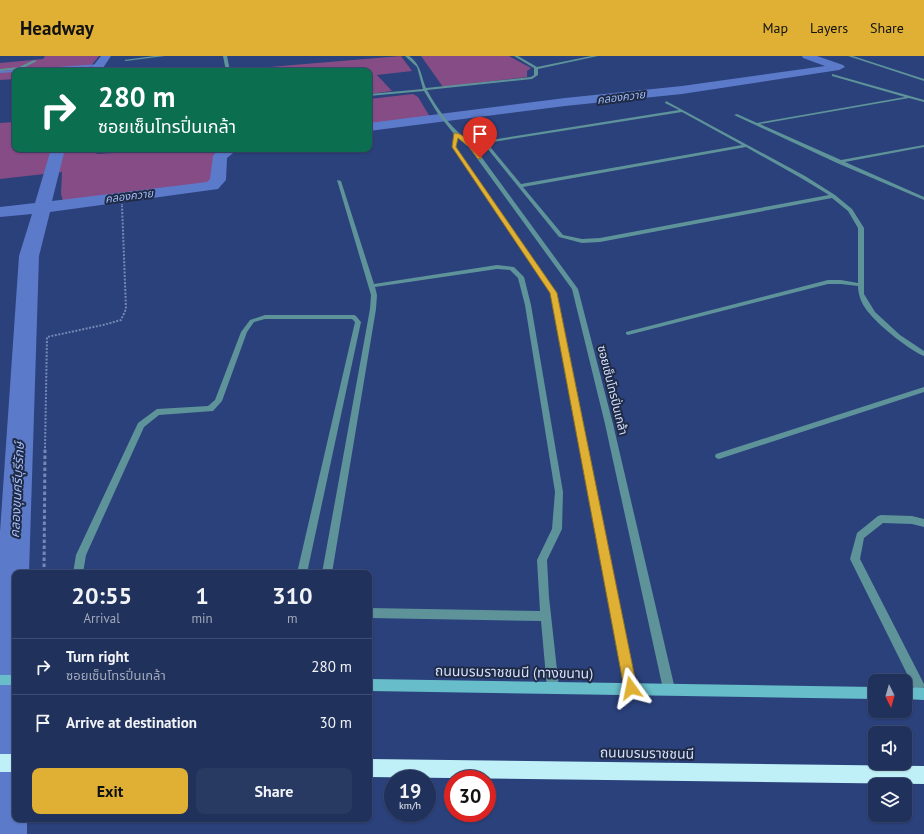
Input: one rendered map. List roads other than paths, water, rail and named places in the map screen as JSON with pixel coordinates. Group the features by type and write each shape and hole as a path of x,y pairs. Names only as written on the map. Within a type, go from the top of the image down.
{"highway":[{"path":"0,763 12,763"},
{"name":"ถนนบรมราชชนนี","path":"372,768 924,775"}],"main road":[{"path":"0,680 12,680"},
{"name":"ถนนบรมราชชนนี (ทางขนาน)","path":"372,685 868,693"},
{"path":"912,693 923,694"}],"street":[{"path":"126,60 163,56"},
{"path":"225,56 227,68"},
{"name":"ซอยเซ็นโทรปิ่นเกล้า","path":"407,56 420,68 425,90 440,112 456,134 470,146 575,289 609,424 669,689"},
{"path":"516,56 536,68 596,56"},
{"path":"850,56 924,80"},
{"path":"20,68 35,61"},
{"path":"372,95 532,78 536,75 536,68"},
{"path":"0,70 12,69"},
{"path":"832,75 924,101"},
{"path":"756,124 909,97"},
{"path":"666,102 803,177 833,196 850,210 861,228 861,294 872,313 898,336 924,354"},
{"path":"682,111 491,141 489,148 561,236 582,241 608,239 833,196"},
{"path":"736,115 924,199"},
{"name":"ซอยเซ็นโทรปิ่นเกล้า","path":"456,134 454,147 554,293 631,688"},
{"path":"520,186 746,146"},
{"path":"839,162 924,146"},
{"path":"328,570 374,310 374,295 372,286 339,181"},
{"path":"372,286 497,267 512,268 521,277 528,306 559,492 557,529 542,560 553,688"},
{"path":"628,333 828,282 842,282 861,285"},
{"path":"78,570 81,555 141,425 157,412 210,409 218,401 244,332 252,321 265,317 354,317 358,322 303,570"},
{"path":"719,456 924,389"},
{"path":"923,694 855,559 860,536 881,519 912,520 924,523"},
{"path":"372,613 546,616"}],"waterway":[{"name":"คลองขุนศรีบุรีรักษ์","path":"97,68 106,56"},
{"name":"คลองควาย","path":"372,127 565,102 682,90 839,67 807,56"},
{"path":"58,68 100,65"},
{"path":"0,72 12,71"},
{"name":"คลองขุนศรีบุรีรักษ์","path":"42,208 57,152"},
{"name":"คลองควาย","path":"42,208 212,186 218,180 220,156 226,152"},
{"name":"คลองควาย","path":"0,212 42,208"},
{"name":"คลองขุนศรีบุรีรักษ์","path":"13,570 29,256 42,208"},
{"name":"คลองขุนศรีบุรีรักษ์","path":"5,834 12,599"}]}
